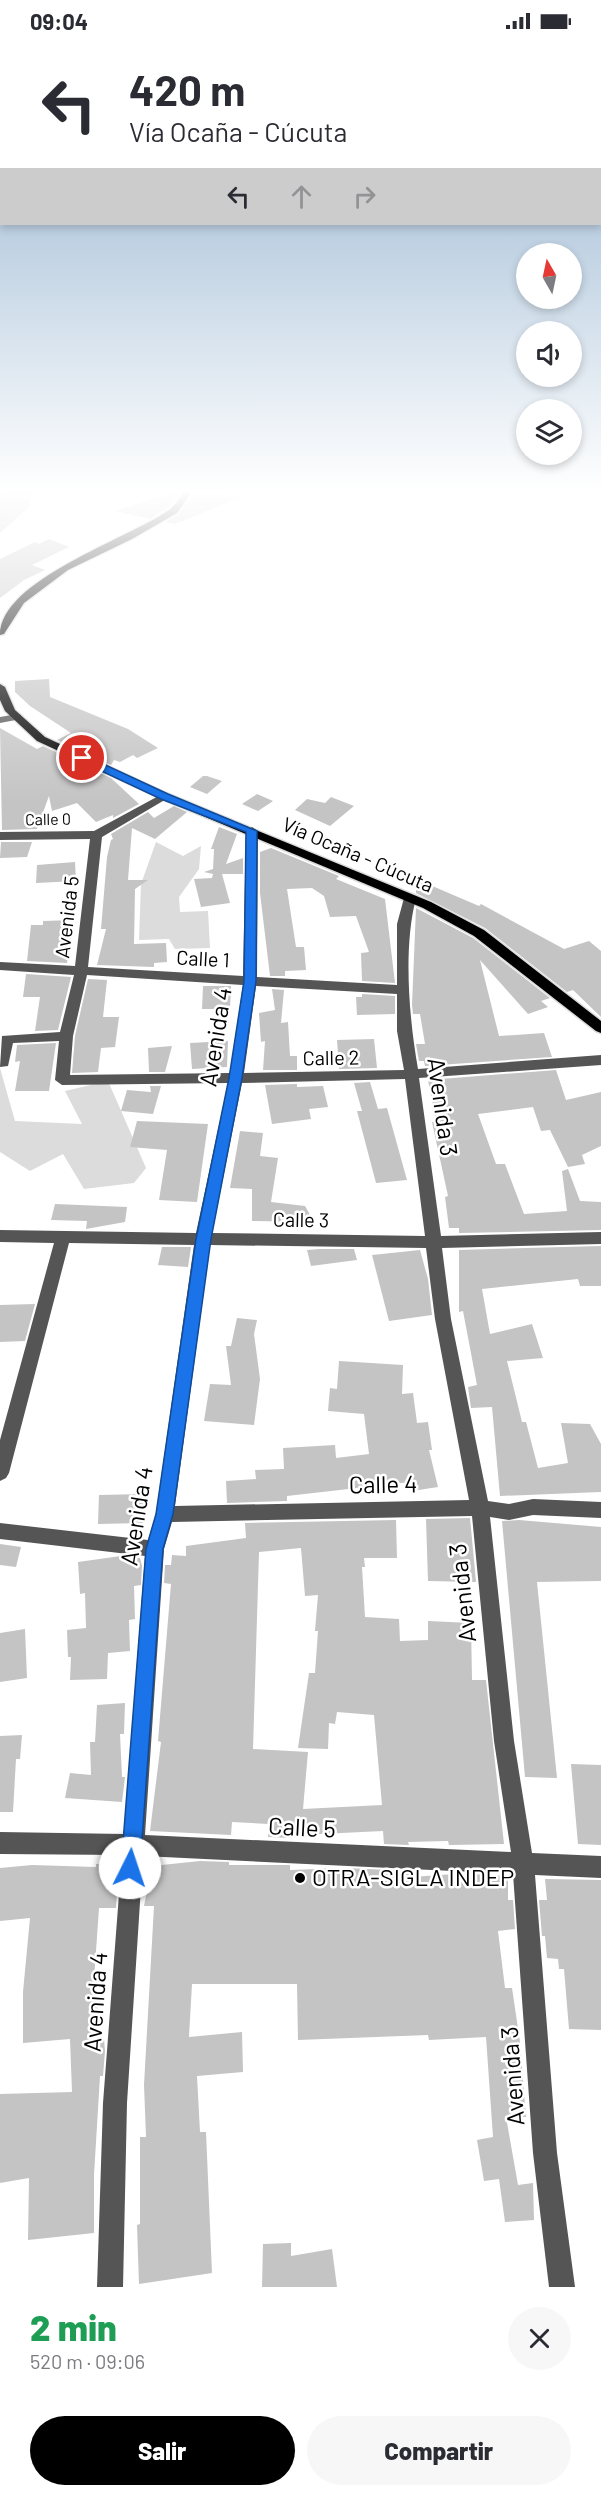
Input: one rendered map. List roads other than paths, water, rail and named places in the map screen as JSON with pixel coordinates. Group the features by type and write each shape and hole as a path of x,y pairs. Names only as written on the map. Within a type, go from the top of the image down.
{"main road":[{"path":"0,632 20,600 29,594"},
{"name":"Vía Ocaña - Cúcuta","path":"0,687 10,711 41,739 164,796 410,898 478,933 601,1028"}],"street":[{"path":"0,720 16,717"},
{"path":"96,835 164,796"},
{"name":"Avenida 4","path":"110,2287 115,2103 155,1549 165,1514 203,1239 236,1078 250,981 252,831"},
{"name":"Calle 0","path":"0,836 96,835"},
{"name":"Avenida 5","path":"62,1080 66,1035 81,971 96,835"},
{"name":"Avenida 3","path":"410,898 403,924 404,1031 412,1072 443,1319 480,1508 504,1741 523,1864 545,2153 562,2287"},
{"name":"Calle 1","path":"0,966 403,990"},
{"path":"3,1063 7,1039 66,1035"},
{"name":"Calle 2","path":"62,1080 372,1077 412,1072 601,1060"},
{"name":"Calle 3","path":"0,1236 434,1242 601,1238"},
{"path":"0,1473 63,1237"},
{"name":"Calle 4","path":"165,1514 480,1508 509,1512 533,1507 601,1510"},
{"path":"0,1531 155,1549"},
{"name":"Calle 5","path":"0,1843 132,1845 601,1867"}],"place":[{"name":"OTRA-SIGLA INDEP","path":"300,1878"}]}
